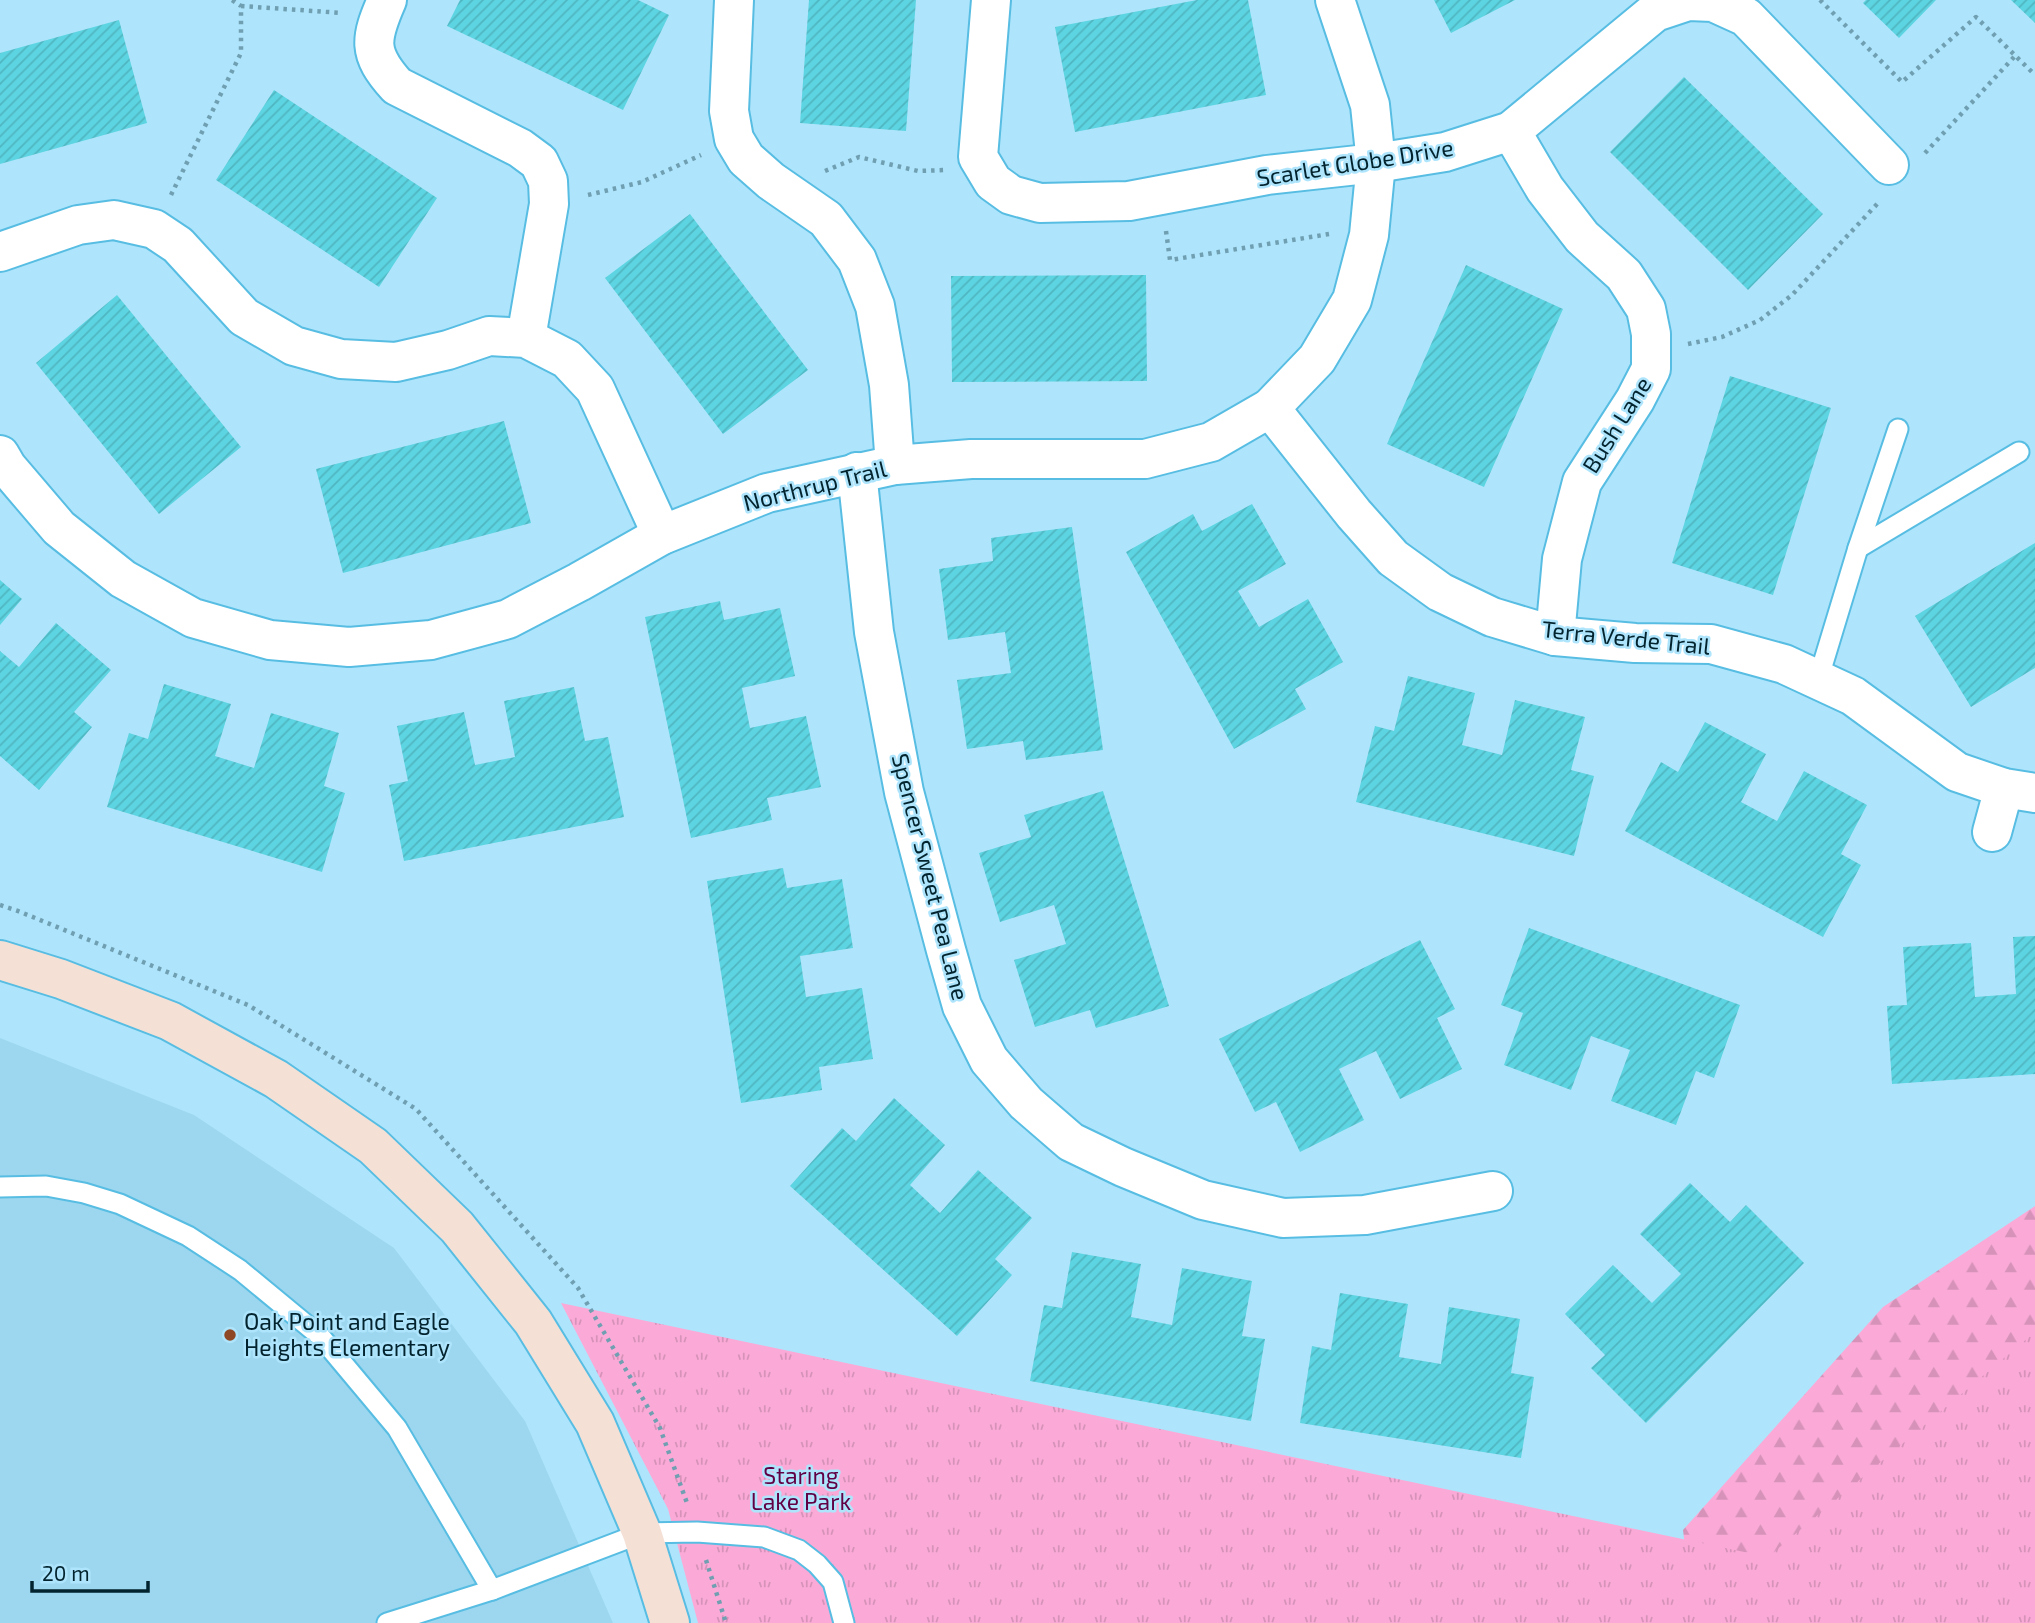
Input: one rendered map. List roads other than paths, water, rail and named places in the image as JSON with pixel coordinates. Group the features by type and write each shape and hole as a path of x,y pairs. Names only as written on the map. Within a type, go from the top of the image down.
{"street":[{"path":"734,0 729,111 734,139 746,159 771,181 827,219 857,260 875,306 889,385 895,465"},
{"name":"Scarlet Globe Drive","path":"991,0 981,163 993,182 1012,195 1040,203 1129,201 1267,175 1445,152 1511,131 1655,12 1688,1 1754,8 1900,171"},
{"name":"Northrup Trail","path":"0,455 59,528 123,579 193,618 270,640 349,647 430,640 508,619 662,535 766,493 895,465 971,459 1145,459 1211,442 1270,408 1317,359 1352,300 1370,227 1376,163 1370,105 1335,0"},
{"path":"384,8 376,27 374,51 383,71 397,86 520,148 539,162 548,181 549,204 526,338"},
{"name":"Bush Lane","path":"1511,131 1545,189 1582,237 1623,275 1646,309 1651,334 1651,369 1635,400 1582,482 1562,559 1555,636"},
{"path":"0,252 78,225 114,220 154,229 178,245 244,317 295,346 341,359 396,362 489,336 526,338 566,359 595,388 662,535"},
{"name":"Terra Verde Trail","path":"1270,408 1354,514 1393,558 1440,592 1492,617 1555,636 1635,643 1711,645 1784,664 1853,696 1956,772 2019,790"},
{"name":"Spencer Sweet Pea Lane","path":"857,472 874,632 904,792 961,1006 989,1060 1026,1104 1071,1142 1123,1167 1203,1200 1283,1218 1365,1215 1493,1191"},
{"path":"1992,832 2019,790"},
{"path":"0,960 61,979 170,1021 276,1079 373,1146 457,1227 533,1322 596,1423 642,1533 670,1623"}],"lane":[{"path":"1818,680 1898,429"},
{"path":"1858,548 2019,452"},
{"path":"0,1187 46,1186 84,1193 120,1204 188,1236 240,1270 320,1336 397,1428 492,1590"},
{"path":"387,1623 492,1590 642,1533 727,1533 764,1538 799,1550 817,1564 833,1582 844,1623"}],"place":[{"name":"Oak Point and Eagle Heights Elementary","path":"230,1335"}],"park label":[{"name":"Staring Lake Park","path":"801,1489"}]}
